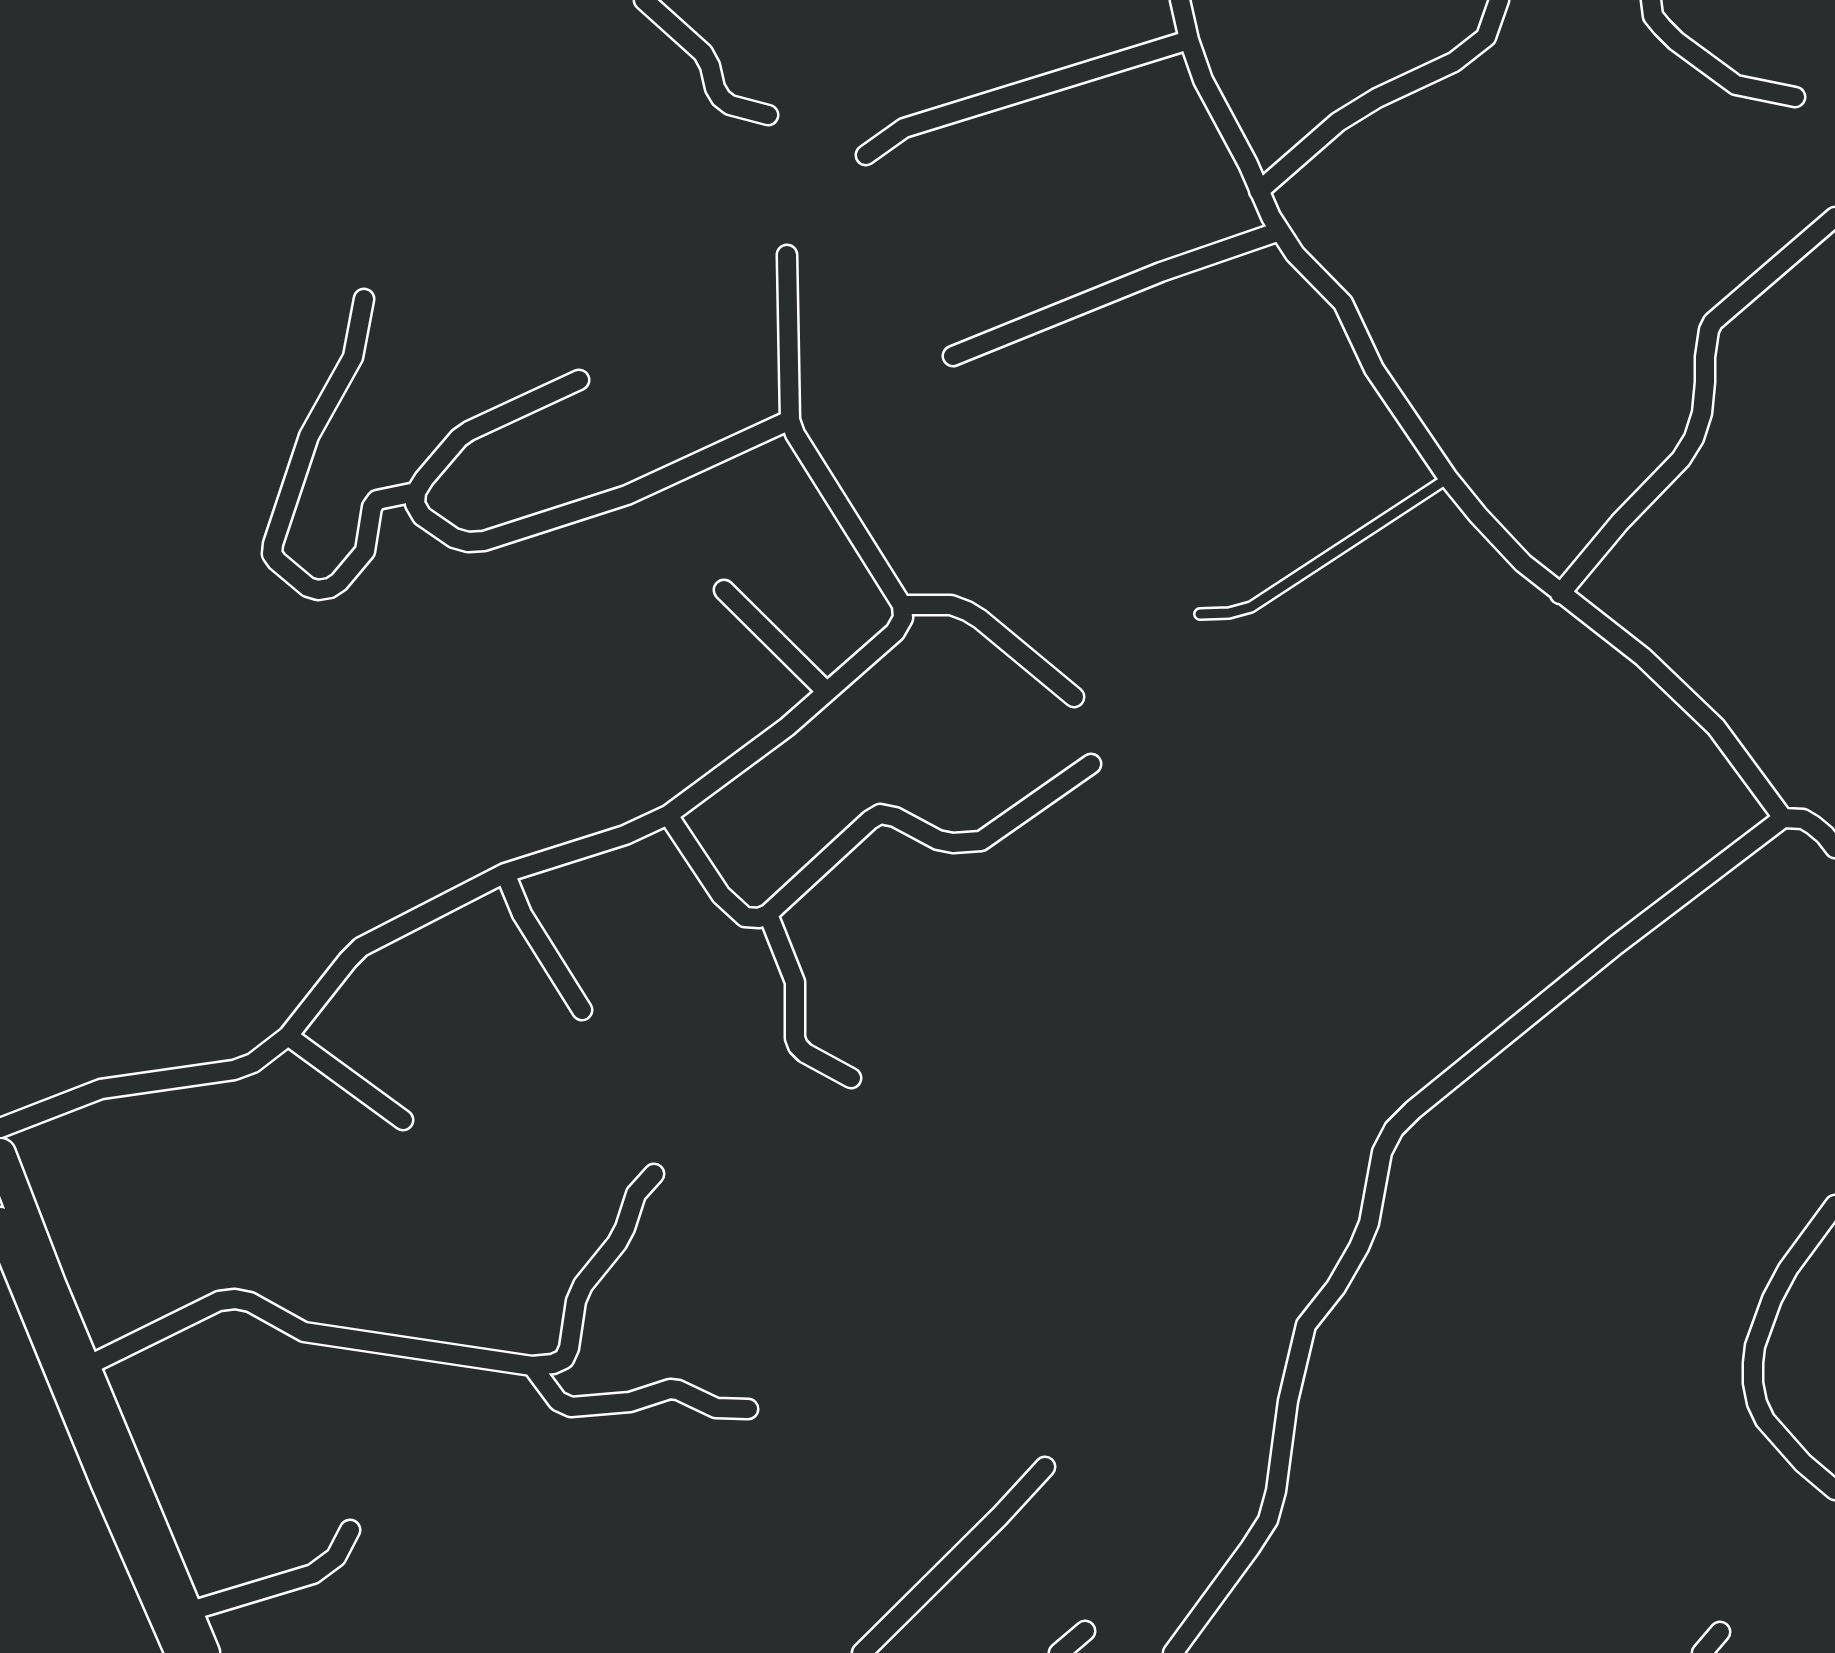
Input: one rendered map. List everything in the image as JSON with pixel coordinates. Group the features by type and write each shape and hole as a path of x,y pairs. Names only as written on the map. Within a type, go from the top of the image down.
{"main road":[{"path":"0,1154 204,1653"},
{"path":"0,1223 107,1484 181,1653"}],"street":[{"path":"643,0 703,53 721,98 730,106 768,116"},
{"path":"1180,0 1189,40 1203,79 1280,231 1310,271 1343,303 1374,369 1448,478 1523,563 1643,657 1716,727 1783,818"},
{"path":"1259,191 1338,122 1377,98 1454,62 1486,37 1499,0"},
{"path":"1651,0 1653,16 1661,27 1735,85 1795,97"},
{"path":"866,155 904,128 1189,40"},
{"path":"1560,594 1620,522 1681,459 1694,438 1702,413 1706,382 1705,357 1709,330 1713,322 1835,217"},
{"path":"953,356 1161,272 1280,231"},
{"path":"0,1128 101,1089 233,1070 253,1063 288,1036 361,947 505,873 625,835 668,815 787,727 895,632 903,618 902,605 795,434 790,420 787,255"},
{"path":"364,299 353,357 309,436 272,544 272,554 307,587 318,590 330,588 339,582 365,551 372,507 377,500 416,492"},
{"path":"579,380 459,438 416,492 415,504 422,516 454,538 468,542 484,541 627,495 790,420"},
{"path":"724,590 827,692"},
{"path":"902,605 951,605 967,611 1074,697"},
{"path":"668,815 721,895 746,917 759,918 768,914 870,820 880,814 895,817 938,840 953,843 981,841 1091,764"},
{"path":"1173,1653 1250,1548 1273,1508 1288,1401 1306,1325 1336,1287 1359,1247 1369,1223 1382,1152 1394,1129 1423,1101 1605,954 1783,818 1803,819 1813,825 1835,848"},
{"path":"505,873 522,914 582,1010"},
{"path":"768,914 795,982 795,1038 798,1046 805,1053 851,1078"},
{"path":"288,1036 402,1120"},
{"path":"85,1367 219,1301 235,1299 250,1302 304,1332 532,1366 553,1364 564,1359 569,1348 576,1301 583,1285 617,1243 636,1194 654,1174"},
{"path":"1835,1205 1788,1269 1772,1299 1755,1346 1753,1363 1755,1393 1765,1420 1803,1463 1835,1490"},
{"path":"532,1366 558,1401 571,1407 630,1402 670,1389 678,1390 716,1408 748,1409"},
{"path":"862,1653 1000,1516 1045,1467"},
{"path":"187,1612 313,1574 336,1558 350,1530"},
{"path":"1059,1653 1085,1631"},
{"path":"1702,1653 1720,1632"}],"lane":[{"path":"1200,614 1229,613 1251,607 1448,478"}]}
